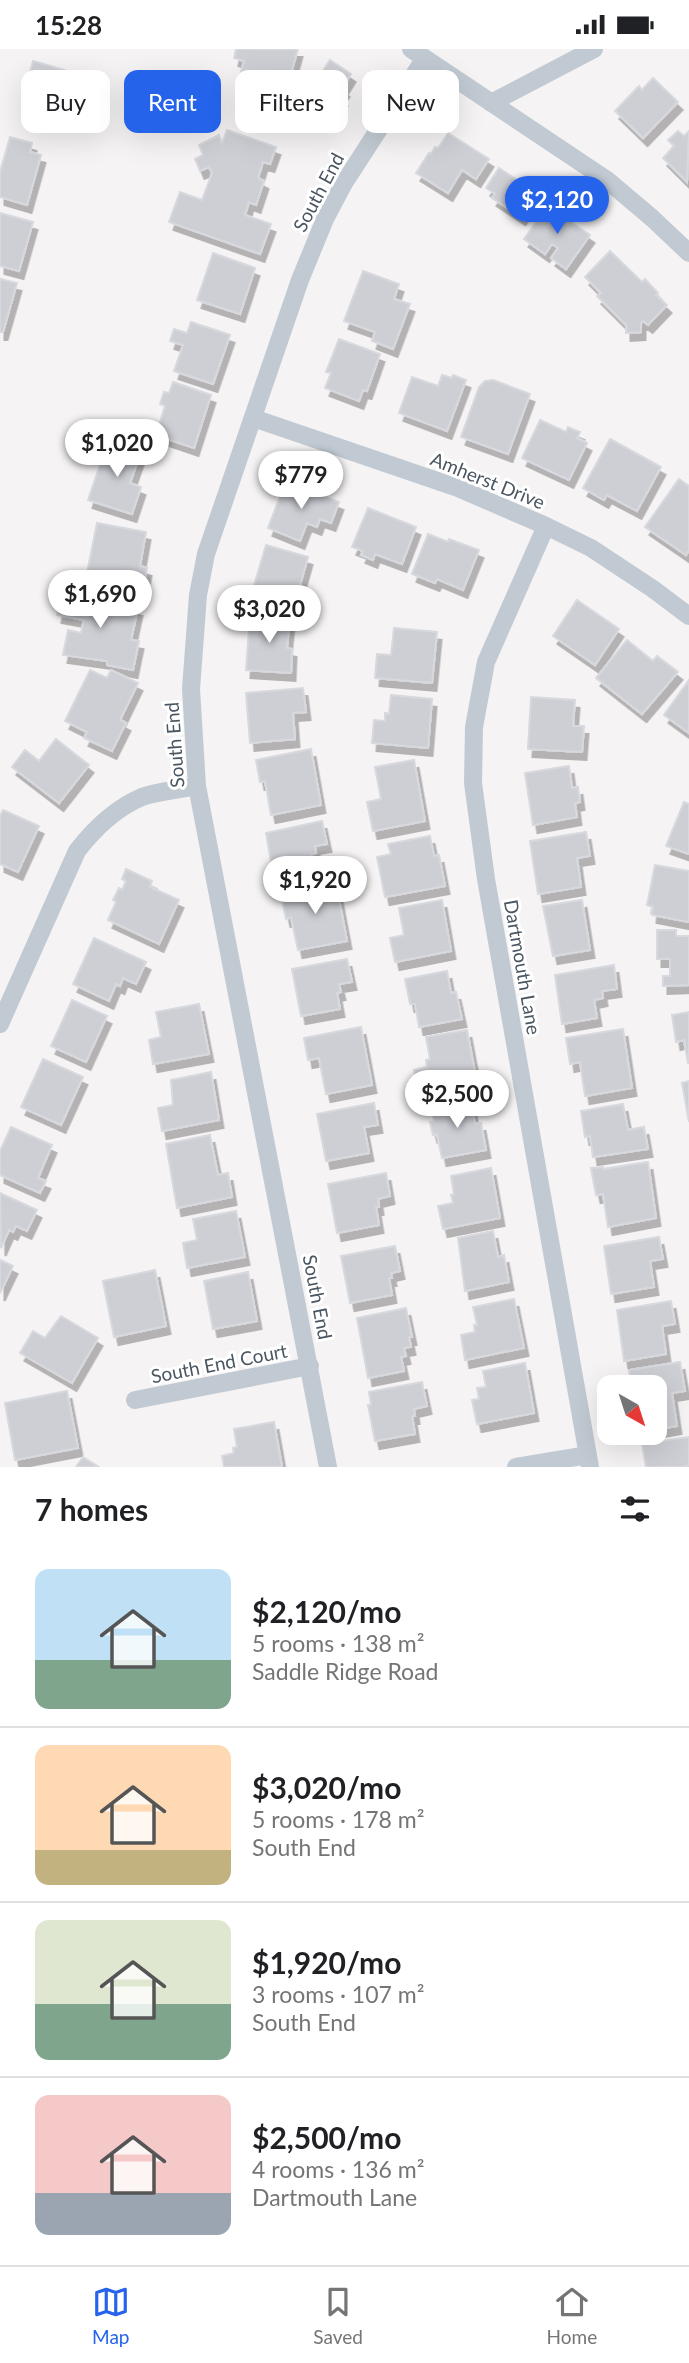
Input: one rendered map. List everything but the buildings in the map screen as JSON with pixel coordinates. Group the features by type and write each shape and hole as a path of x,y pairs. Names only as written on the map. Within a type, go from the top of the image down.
{"street":[{"path":"491,103 594,49"},
{"path":"418,53 607,180 653,218 689,253"},
{"name":"South End","path":"328,1467 197,786 191,689 198,595 206,554 300,280 325,219 418,53"},
{"name":"Amherst Drive","path":"253,418 458,488 546,526 591,548 689,616"},
{"name":"Dartmouth Lane","path":"546,526 486,661 474,727 473,783 486,879 589,1461"},
{"path":"0,1024 77,851 91,834 119,810 143,797 197,786"},
{"name":"South End Court","path":"135,1401 310,1366"},
{"path":"516,1467 589,1461"}]}
